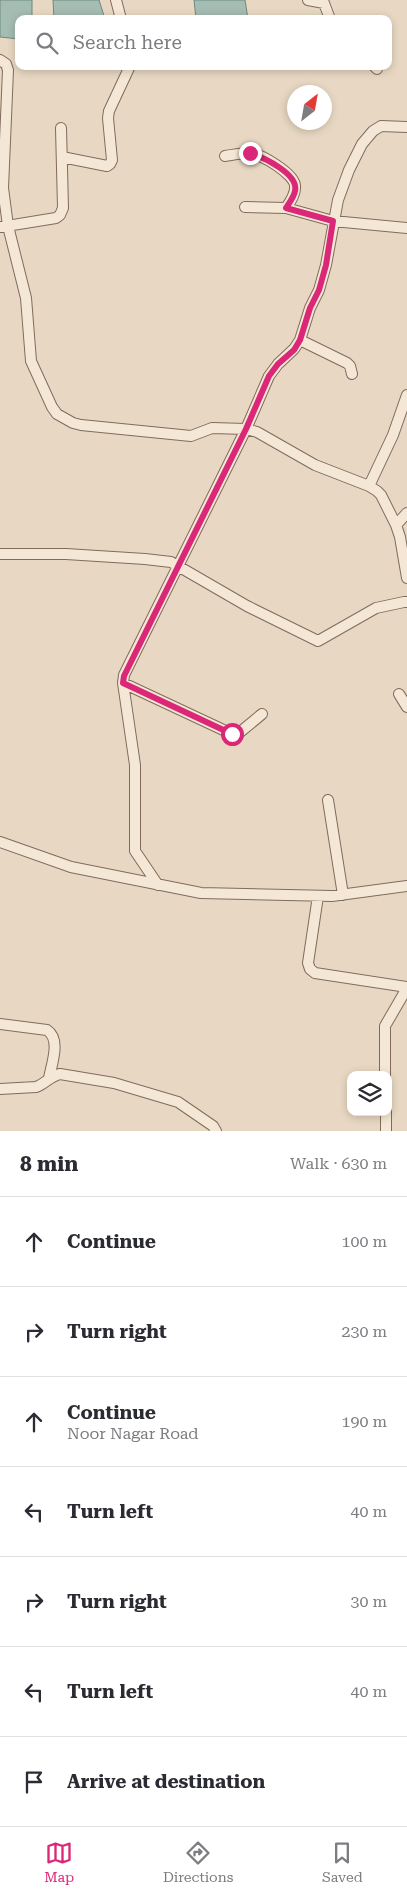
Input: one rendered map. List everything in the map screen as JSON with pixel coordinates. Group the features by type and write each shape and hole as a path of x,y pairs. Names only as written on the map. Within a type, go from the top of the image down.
{"street":[{"path":"116,0 120,15"},
{"path":"308,0 324,3 328,15"},
{"path":"0,60 6,64 8,70 2,180 4,226 26,298 33,367 57,414 80,426 191,436 212,428 246,429 257,432 315,466 368,486 381,496 400,537 407,578"},
{"path":"62,157 107,166 110,164 112,160 109,111 128,70"},
{"path":"158,885 134,851 135,765 123,683 124,676 246,429 269,376 278,364 294,350 300,340 310,308 321,283 338,200 349,170 373,131 381,126 407,127"},
{"path":"4,226 56,218 60,215 63,208 60,128"},
{"path":"225,156 250,153 260,156 287,172 296,184 295,191 286,208"},
{"path":"245,207 286,208 333,221 407,228"},
{"path":"300,340 347,363 352,374"},
{"path":"368,486 393,435 407,395"},
{"path":"396,525 407,513"},
{"path":"0,554 66,554 171,562 246,606 318,641 381,606 407,602"},
{"path":"123,683 232,734 238,733 262,714"},
{"path":"399,694 407,707"},
{"path":"328,800 344,895"},
{"path":"0,842 71,867 201,893 318,896 344,895 407,886"},
{"path":"318,896 308,963 310,969 315,973 407,988 385,1026 385,1071"},
{"path":"0,1024 47,1030 52,1034 55,1040 50,1078"},
{"path":"0,1088 36,1087 60,1074 114,1083 178,1102 213,1126 216,1131"},
{"path":"386,1116 386,1131"}],"shaded area":[{"path":"0,0 32,0 32,15 15,15 15,39 0,37"},
{"path":"53,0 99,0 104,15 54,15"},
{"path":"194,0 245,0 247,15 196,15"}],"route":[{"path":"232,734 123,683 124,676 246,429 269,376 278,364 294,350 300,340 310,308 319,290 326,265 333,221 286,208 295,191 296,184 287,172 260,156 250,153"}]}
